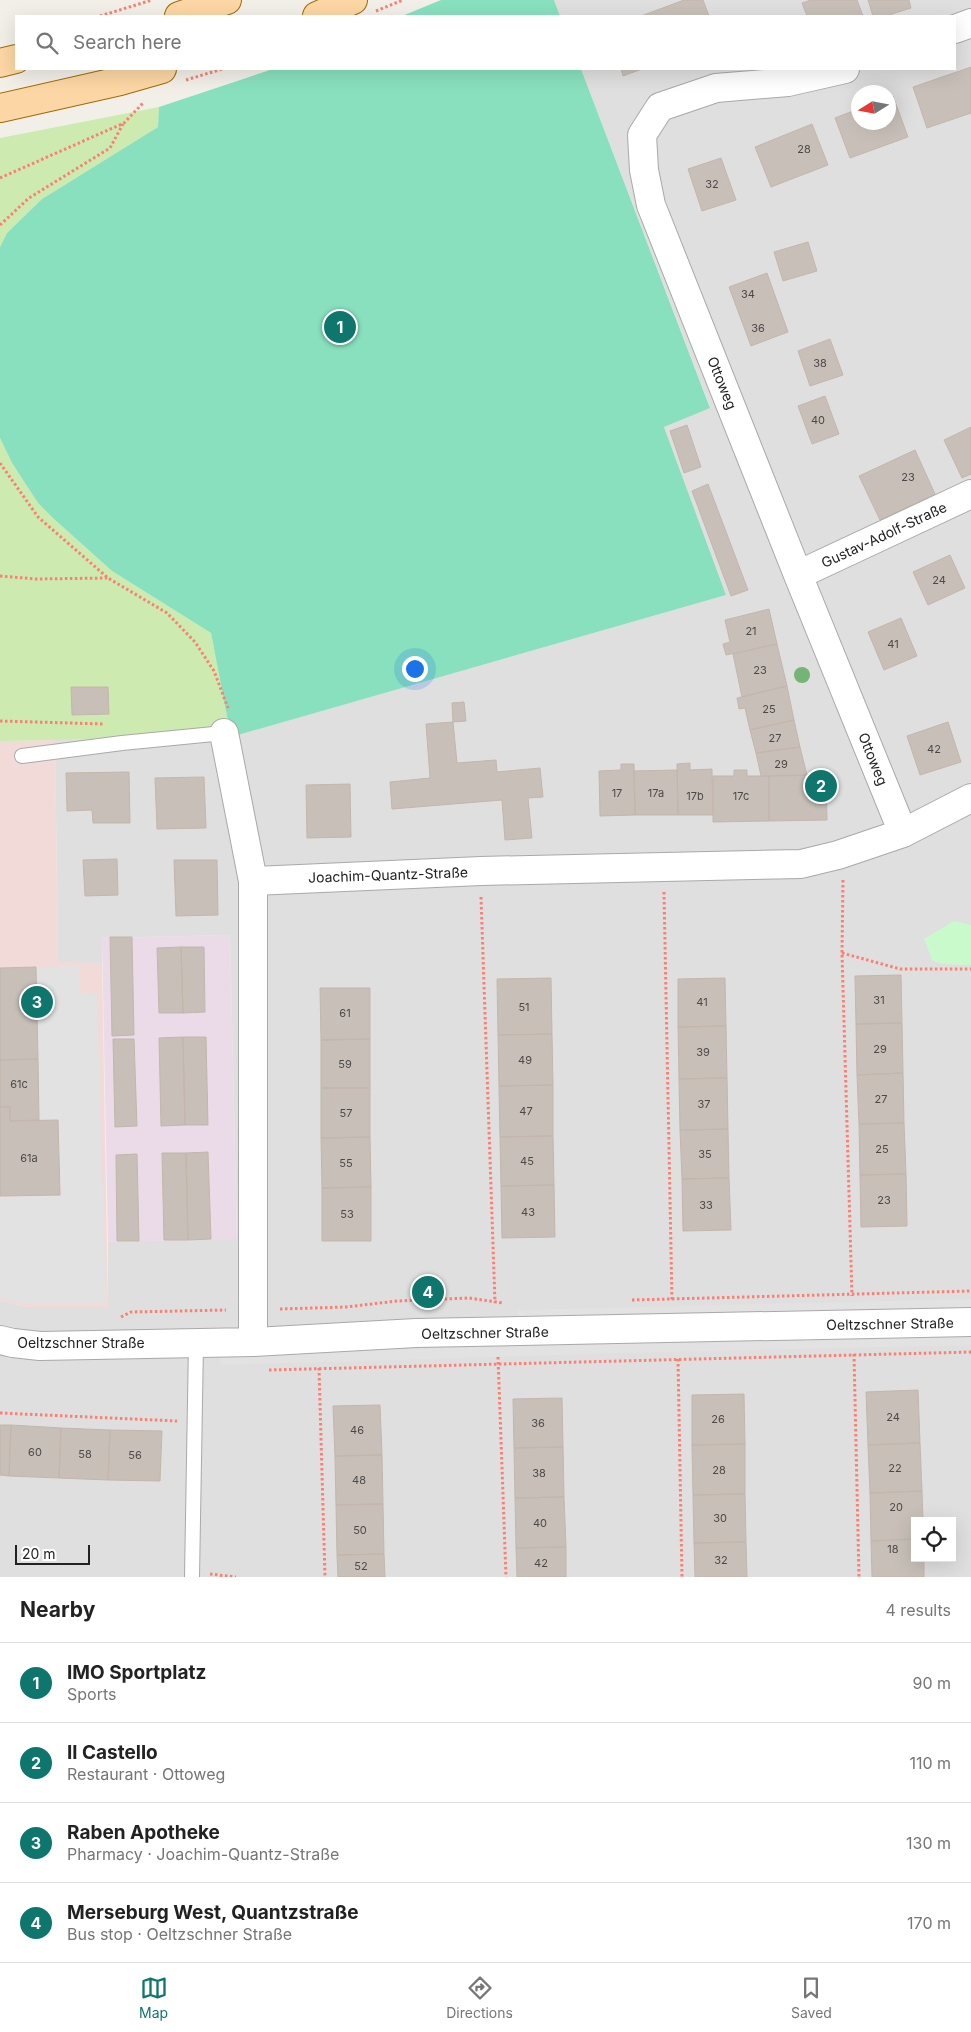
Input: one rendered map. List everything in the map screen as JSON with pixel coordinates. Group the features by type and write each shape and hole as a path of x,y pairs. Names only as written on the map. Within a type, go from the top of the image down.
{"main road":[{"path":"183,15 227,0"},
{"path":"322,15 363,6"},
{"path":"0,63 15,59"},
{"path":"0,108 120,81 173,75"}],"street":[{"path":"956,29 971,23"},
{"name":"Ottoweg","path":"841,70 788,82 716,88 660,107 642,135 644,170 651,205 903,833"},
{"name":"Gustav-Adolf-Straße","path":"798,575 971,494"},
{"path":"224,732 253,881 254,1342"},
{"name":"Joachim-Quantz-Straße","path":"253,881 481,871 800,864 903,833 971,798"},
{"name":"Oeltzschner Straße","path":"0,1340 40,1346 254,1342 416,1333 675,1330 971,1322"}],"lane":[{"path":"22,756 224,732"},
{"path":"192,1577 196,1343"}],"path":[{"path":"103,15 152,0"},
{"path":"363,6 404,0"},
{"path":"173,75 214,70"},
{"path":"0,225 29,198 110,148 124,123 150,96"},
{"path":"0,178 124,123"},
{"path":"0,463 38,517 108,578 167,613 195,642 214,671 236,728 224,732"},
{"path":"0,576 36,579 108,578"},
{"path":"0,722 112,724 122,743"},
{"path":"838,854 843,875 842,953 859,1577"},
{"path":"663,867 672,1289 678,1359 682,1577"},
{"path":"481,871 506,1577"},
{"path":"842,953 900,969 971,969"},
{"path":"318,1339 325,1577"},
{"path":"262,1370 971,1352"},
{"path":"0,1413 195,1422"}],"shaded area":[{"path":"554,0 971,0 971,1577 0,1577 0,1300 26,1307 108,1307 108,1242 237,1238 230,935 102,938 102,963 58,963 55,740 231,737 726,595 664,427 710,407 581,70 956,70 956,15 560,15"},
{"path":"55,740 58,962 102,963 108,1307 26,1307 0,1300 0,741"},
{"path":"230,935 237,1239 108,1242 102,938"},
{"path":"79,966 79,993 97,994 106,1303 26,1304 0,1298 0,1197 61,1195 58,1120 39,1120 36,967"},
{"path":"971,1299 971,1309 517,1321 518,1310"},
{"path":"907,1336 971,1336 971,1345 220,1365 221,1354"}],"green space":[{"path":"441,0 554,0 560,15 404,15"},
{"path":"270,70 581,70 710,408 664,427 726,595 231,737 211,633 112,571 54,519 38,503 12,463 0,438 0,247 7,233 42,199 158,127 159,107"},
{"path":"159,107 158,127 42,199 7,233 0,247 0,138"},
{"path":"0,438 12,463 38,503 54,519 112,571 211,633 231,737 0,741"},
{"path":"954,921 971,925 971,965 942,964 932,960 924,939"}],"building":[{"path":"684,0 703,0 709,15 644,15"},
{"path":"811,0 857,0 863,15 807,15 802,3"},
{"path":"868,0 909,0 911,8 889,15 873,15"},
{"path":"971,67 971,113 927,128 913,87"},
{"path":"621,70 639,70 623,76"},
{"path":"896,104 908,137 850,158 835,118 851,112 851,130 896,130"},
{"path":"812,124 828,165 771,187 755,147"},
{"path":"721,158 736,200 702,211 688,169"},
{"path":"808,242 817,271 783,281 774,252"},
{"path":"767,273 788,332 751,346 729,287"},
{"path":"830,339 843,375 810,386 798,351"},
{"path":"825,396 839,434 812,444 798,406"},
{"path":"687,425 701,467 684,473 670,431"},
{"path":"971,427 971,474 962,478 944,440"},
{"path":"915,450 935,494 880,520 859,476"},
{"path":"708,484 748,590 731,596 692,491"},
{"path":"950,555 965,588 928,605 913,572"},
{"path":"769,609 777,644 726,655 723,644 730,642 725,620"},
{"path":"901,618 917,656 884,670 868,632"},
{"path":"777,644 787,686 742,697 733,654"},
{"path":"787,686 794,720 750,730 745,708 739,709 737,698"},
{"path":"71,687 108,687 109,714 72,715"},
{"path":"464,702 466,721 453,722 452,703"},
{"path":"794,720 800,747 756,753 750,730"},
{"path":"453,722 457,763 496,760 497,772 540,768 543,797 528,798 532,838 505,840 502,800 392,809 390,782 430,778 426,724"},
{"path":"948,722 961,762 920,775 907,736"},
{"path":"800,747 807,775 761,776 756,753"},
{"path":"690,763 690,770 712,769 713,815 678,815 677,764"},
{"path":"621,764 634,764 635,815 600,816 599,771 621,770"},
{"path":"677,770 678,815 635,815 634,771"},
{"path":"734,770 747,770 747,776 769,776 769,821 713,822 713,776 734,776"},
{"path":"129,772 130,823 93,823 92,810 67,811 66,773"},
{"path":"826,775 827,820 769,821 769,776"},
{"path":"204,777 206,828 157,829 155,778"},
{"path":"350,784 351,837 307,838 306,785"},
{"path":"117,859 118,895 85,896 83,860"},
{"path":"174,860 217,860 218,915 176,916"},
{"path":"110,937 132,937 134,1035 112,1036"},
{"path":"181,947 183,1013 159,1013 157,948"},
{"path":"181,947 204,947 205,1012 183,1013"},
{"path":"36,967 38,1059 0,1060 0,968"},
{"path":"901,975 902,1023 856,1024 855,976"},
{"path":"551,978 552,1034 498,1035 497,979"},
{"path":"725,978 726,1026 678,1027 678,979"},
{"path":"320,988 370,988 370,1039 321,1040"},
{"path":"902,1023 903,1073 857,1075 856,1024"},
{"path":"726,1026 727,1078 679,1079 678,1027"},
{"path":"552,1034 553,1085 499,1086 498,1035"},
{"path":"183,1037 185,1125 161,1126 159,1038"},
{"path":"183,1037 206,1037 208,1125 185,1125"},
{"path":"113,1039 134,1039 137,1126 115,1127"},
{"path":"370,1039 370,1088 321,1088 321,1040"},
{"path":"38,1059 39,1120 10,1121 10,1107 0,1107 0,1060"},
{"path":"903,1073 904,1123 859,1124 857,1075"},
{"path":"727,1078 728,1129 680,1130 679,1079"},
{"path":"553,1085 553,1136 500,1137 499,1086"},
{"path":"321,1088 370,1088 370,1137 321,1138"},
{"path":"0,1107 10,1107 10,1121 58,1120 60,1195 0,1196"},
{"path":"904,1123 906,1174 860,1175 859,1124"},
{"path":"728,1129 729,1178 682,1179 680,1130"},
{"path":"553,1136 554,1185 501,1186 500,1137"},
{"path":"370,1137 371,1187 322,1188 321,1138"},
{"path":"208,1152 211,1239 188,1240 186,1153"},
{"path":"162,1153 186,1153 188,1240 164,1240"},
{"path":"137,1154 139,1241 117,1241 116,1155"},
{"path":"906,1174 907,1226 861,1227 860,1175"},
{"path":"729,1178 731,1230 683,1231 682,1179"},
{"path":"554,1185 555,1237 502,1238 501,1186"},
{"path":"371,1187 371,1241 322,1241 322,1188"},
{"path":"918,1390 920,1443 868,1445 866,1392"},
{"path":"744,1394 745,1444 692,1445 692,1395"},
{"path":"562,1398 563,1447 514,1448 513,1399"},
{"path":"380,1405 382,1455 335,1456 333,1406"},
{"path":"0,1425 11,1425 9,1476 0,1475"},
{"path":"11,1425 61,1428 59,1478 9,1476"},
{"path":"61,1428 110,1430 108,1480 59,1478"},
{"path":"110,1430 162,1431 160,1481 108,1480"},
{"path":"920,1443 922,1491 870,1493 868,1445"},
{"path":"745,1444 745,1494 693,1495 692,1445"},
{"path":"563,1447 564,1497 515,1498 514,1448"},
{"path":"382,1455 383,1504 336,1505 335,1456"},
{"path":"922,1491 923,1517 911,1517 911,1539 871,1541 870,1493"},
{"path":"745,1494 746,1542 694,1543 693,1495"},
{"path":"564,1497 566,1547 516,1548 515,1498"},
{"path":"383,1504 384,1554 337,1555 336,1505"},
{"path":"911,1539 911,1562 924,1562 924,1577 872,1577 871,1541"},
{"path":"746,1542 747,1577 695,1577 694,1543"},
{"path":"566,1547 566,1577 517,1577 516,1548"},
{"path":"384,1554 385,1577 338,1577 337,1555"}],"place":[{"name":"IMO Sportplatz","path":"340,327"},
{"name":"Il Castello","path":"821,786"},
{"name":"Raben Apotheke","path":"37,1002"},
{"name":"Merseburg West, Quantzstraße","path":"428,1292"}]}
